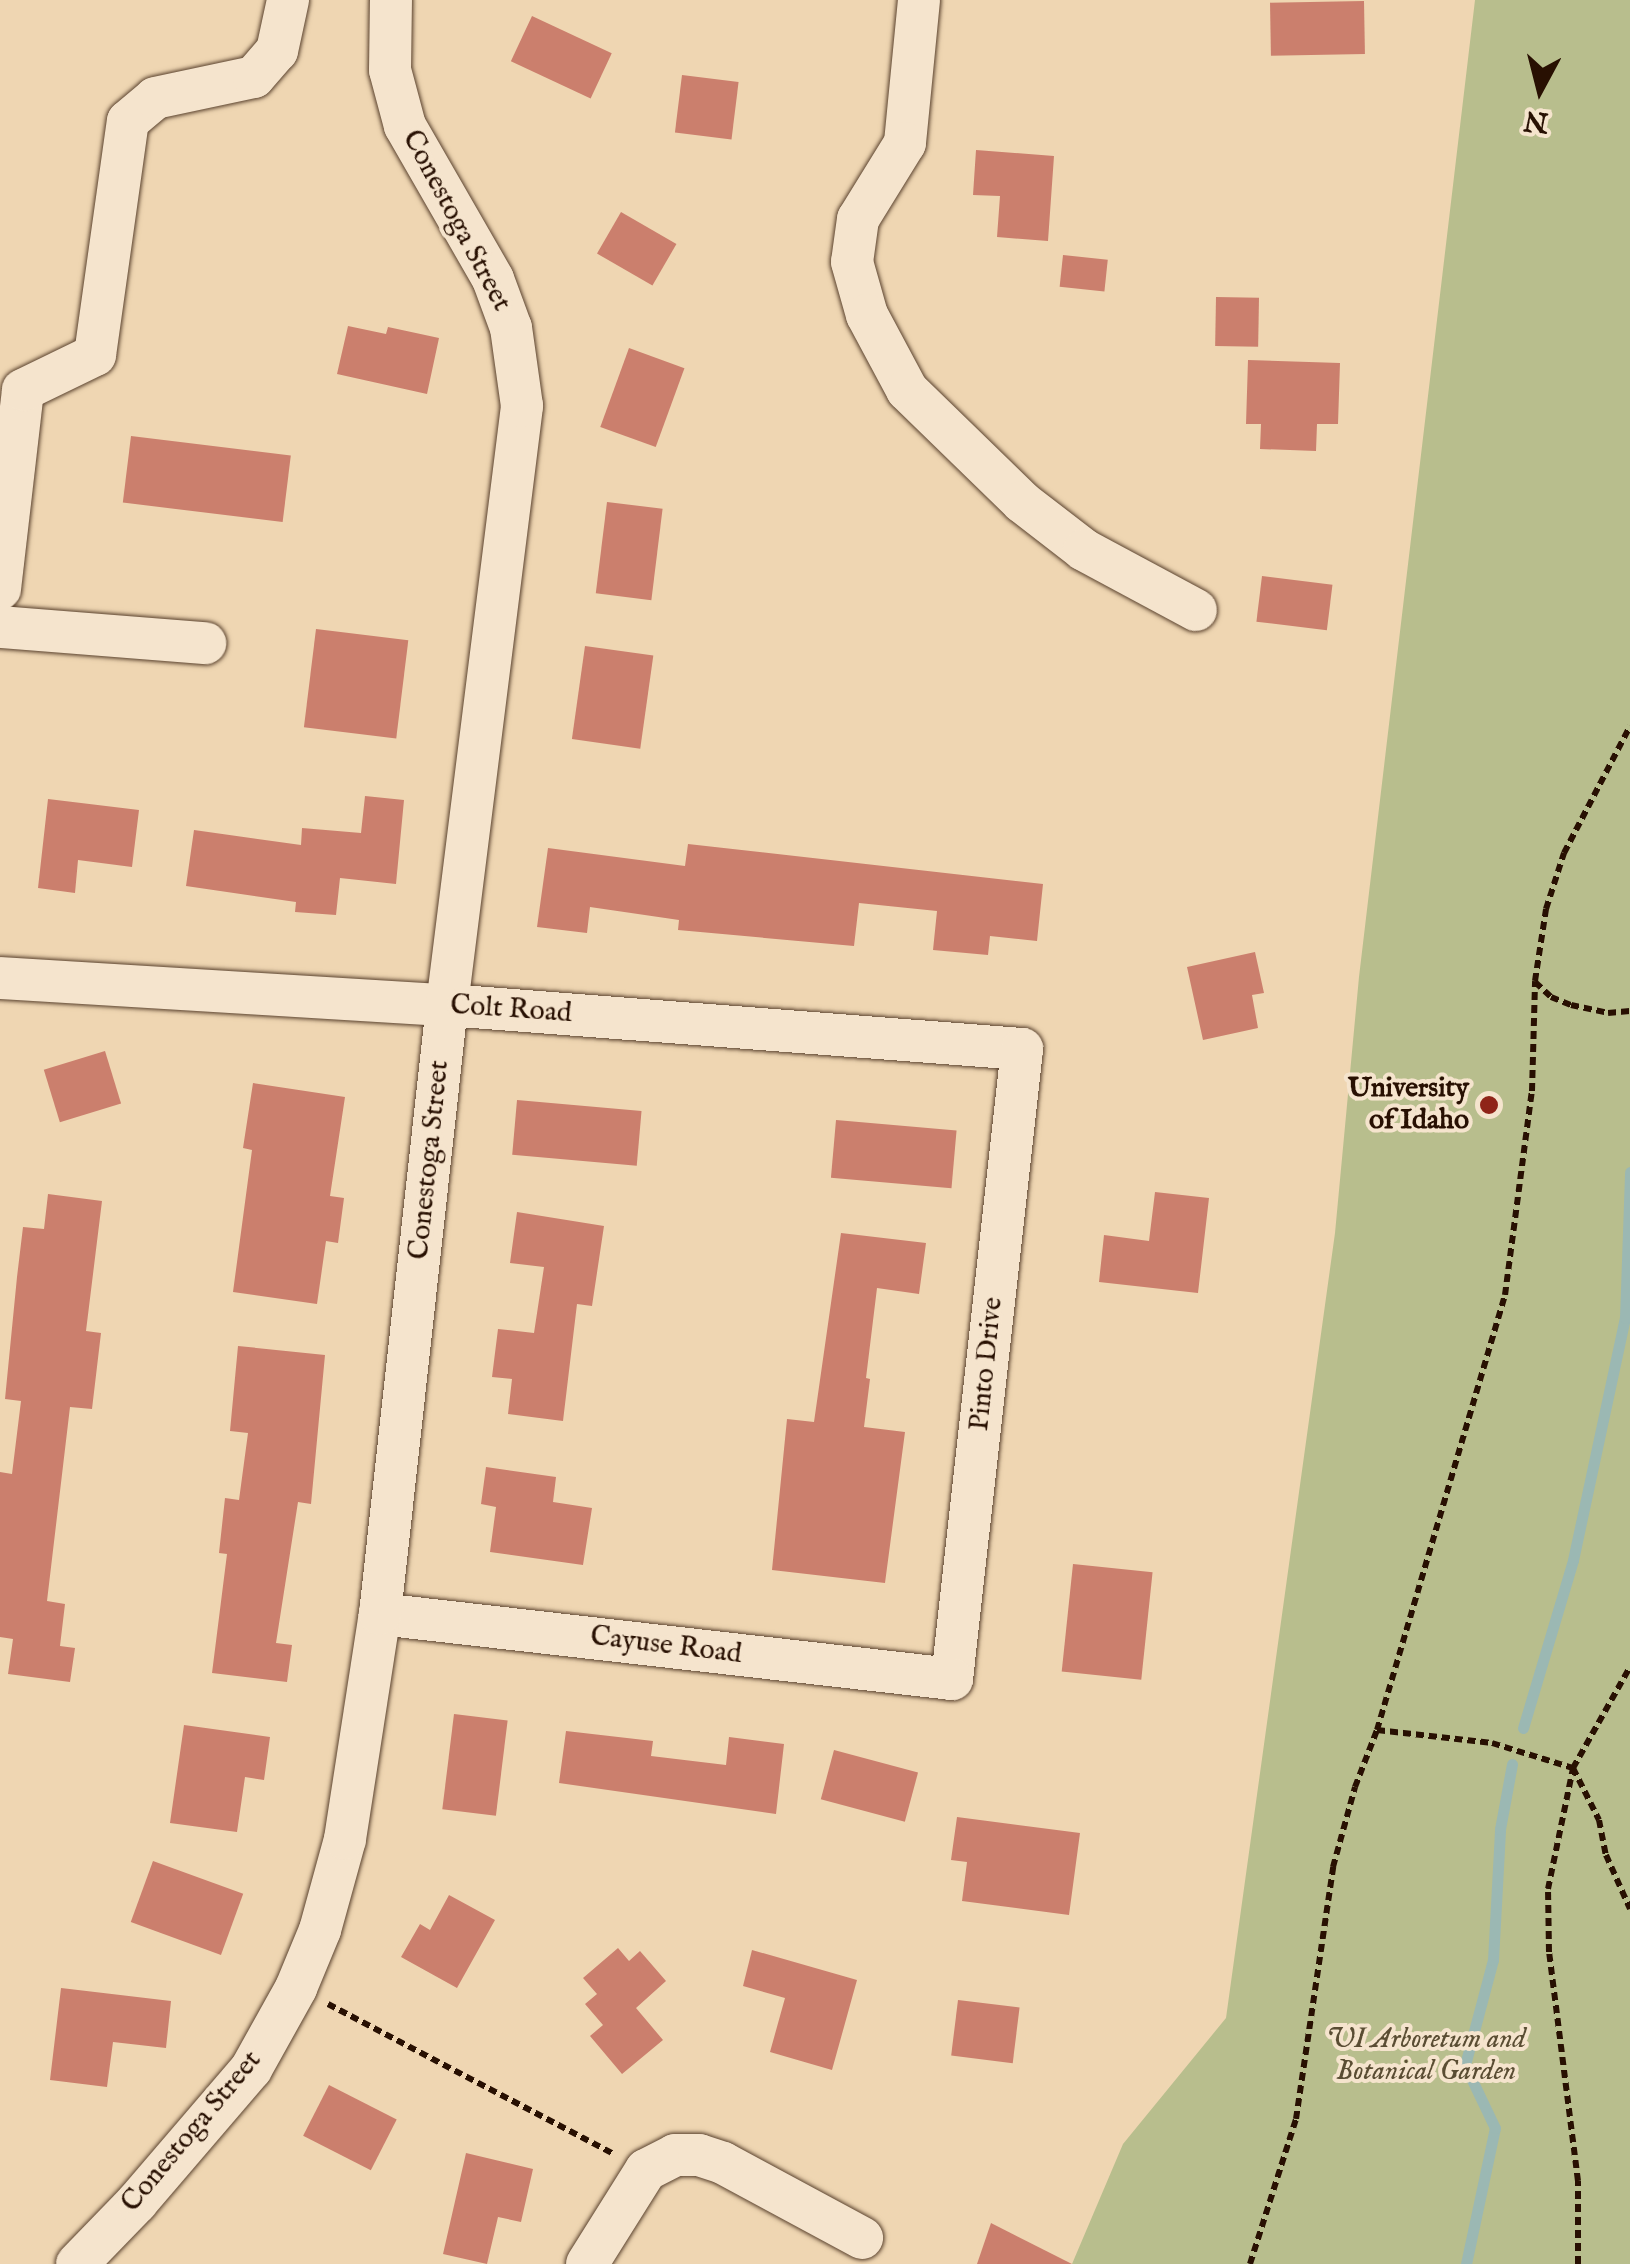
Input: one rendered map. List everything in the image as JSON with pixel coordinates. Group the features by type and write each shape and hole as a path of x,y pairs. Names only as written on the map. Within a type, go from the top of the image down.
{"street":[{"path":"0,589 23,390 95,355 128,121 155,98 254,77 277,51 288,0"},
{"name":"Conestoga Street","path":"76,2264 137,2202 250,2069 296,1988 320,1930 344,1838 380,1614 447,1005 522,406 511,328 492,280 405,126 390,70 391,0"},
{"path":"919,0 904,143 858,218 852,262 867,314 907,390 1022,502 1084,550 1196,610"},
{"path":"0,627 205,644"},
{"name":"Colt Road","path":"0,978 447,1005 1022,1049"},
{"name":"Pinto Drive","path":"952,1679 1022,1049"},
{"name":"Cayuse Road","path":"380,1614 952,1679"},
{"path":"587,2264 646,2170 675,2156 699,2155 722,2163 862,2238"}],"path":[{"path":"1250,2264 1296,2119 1334,1867 1355,1787 1377,1730 1505,1296 1532,1091 1535,981 1546,910 1564,853 1630,726"},
{"path":"1535,981 1551,997 1571,1005 1608,1013 1630,1011"},
{"path":"1578,2264 1578,2181 1549,1952 1548,1889 1573,1768 1630,1667"},
{"path":"1377,1730 1492,1743 1573,1768 1599,1820 1606,1855 1630,1909"},
{"path":"296,1988 646,2170"}],"green space":[{"name":"UI Arboretum and Botanical Garden","path":"1475,0 1630,0 1630,2264 1072,2264 1123,2144 1226,2018 1335,1233 1359,977"}],"building":[{"path":"1364,1 1365,54 1271,56 1270,3"},
{"path":"532,16 612,53 591,99 511,61"},
{"path":"682,75 739,82 732,140 675,133"},
{"path":"976,150 1054,156 1048,241 997,237 1000,196 973,195"},
{"path":"621,212 676,244 652,286 597,254"},
{"path":"1063,255 1108,260 1104,292 1060,287"},
{"path":"1216,297 1259,298 1258,347 1215,346"},
{"path":"348,326 386,334 388,327 439,338 427,394 337,374"},
{"path":"629,348 684,368 656,447 600,427"},
{"path":"1248,360 1340,363 1338,424 1317,424 1316,451 1260,449 1261,424 1246,424"},
{"path":"131,436 291,456 283,522 123,503"},
{"path":"607,502 663,509 651,600 596,593"},
{"path":"1262,576 1332,585 1327,630 1256,622"},
{"path":"316,629 408,640 396,739 304,727"},
{"path":"585,646 653,656 640,749 572,739"},
{"path":"365,796 404,800 396,884 340,878 336,915 295,912 296,902 186,886 194,830 301,845 302,828 361,833"},
{"path":"48,799 139,810 132,867 78,860 75,893 38,888"},
{"path":"688,844 1043,884 1037,941 990,936 988,955 933,950 937,911 859,903 854,946 678,930 679,920 590,907 587,933 537,927 548,848 685,866"},
{"path":"1255,952 1264,993 1252,995 1258,1028 1203,1040 1187,967"},
{"path":"105,1051 121,1104 60,1122 44,1070"},
{"path":"253,1083 345,1097 330,1196 344,1198 338,1243 326,1241 317,1304 233,1292 252,1150 243,1148"},
{"path":"517,1100 642,1111 637,1166 512,1155"},
{"path":"836,1120 957,1131 951,1188 831,1178"},
{"path":"1155,1192 1209,1198 1198,1293 1099,1282 1104,1235 1149,1241"},
{"path":"48,1194 102,1201 86,1331 101,1333 92,1409 70,1407 47,1601 65,1604 60,1646 75,1648 70,1682 8,1674 13,1639 0,1637 0,1472 12,1474 21,1401 5,1399 17,1277 23,1227 44,1229"},
{"path":"517,1212 604,1226 592,1306 577,1304 563,1421 508,1414 512,1379 492,1377 498,1329 534,1333 544,1267 510,1263"},
{"path":"841,1233 926,1243 919,1294 877,1288 866,1378 870,1379 864,1427 905,1432 885,1583 772,1570 787,1419 814,1422"},
{"path":"238,1346 325,1355 311,1504 298,1502 276,1643 292,1645 287,1682 212,1673 227,1554 219,1553 225,1498 239,1500 248,1433 230,1431"},
{"path":"486,1467 556,1477 553,1502 592,1508 583,1565 490,1552 496,1507 481,1504"},
{"path":"1073,1564 1153,1572 1141,1680 1062,1671"},
{"path":"454,1714 508,1721 496,1816 442,1809"},
{"path":"184,1725 270,1737 264,1780 245,1777 237,1832 170,1823"},
{"path":"566,1731 653,1741 651,1756 726,1765 729,1737 784,1744 776,1814 559,1783"},
{"path":"834,1750 918,1773 905,1822 821,1799"},
{"path":"957,1817 1080,1833 1069,1915 962,1901 967,1862 951,1860"},
{"path":"153,1861 243,1894 221,1955 131,1922"},
{"path":"449,1895 495,1920 457,1988 401,1957 420,1924 430,1930"},
{"path":"618,1948 629,1961 640,1951 666,1981 636,2008 663,2040 622,2074 590,2036 603,2025 585,2004 597,1994 583,1978"},
{"path":"752,1950 857,1980 832,2070 770,2052 785,1998 743,1986"},
{"path":"61,1988 171,2001 166,2048 113,2042 107,2087 50,2080"},
{"path":"958,2000 1020,2008 1013,2063 951,2056"},
{"path":"329,2085 397,2120 371,2170 303,2136"},
{"path":"466,2153 533,2169 521,2222 498,2217 487,2264 443,2254"},
{"path":"991,2223 1072,2264 977,2264"}],"waterway":[{"path":"1523,1728 1573,1560 1625,1318 1630,1172"},
{"path":"1466,2264 1495,2128 1465,2065 1493,1960 1500,1829 1512,1764"}],"place":[{"name":"University of Idaho","path":"1489,1105"}]}
